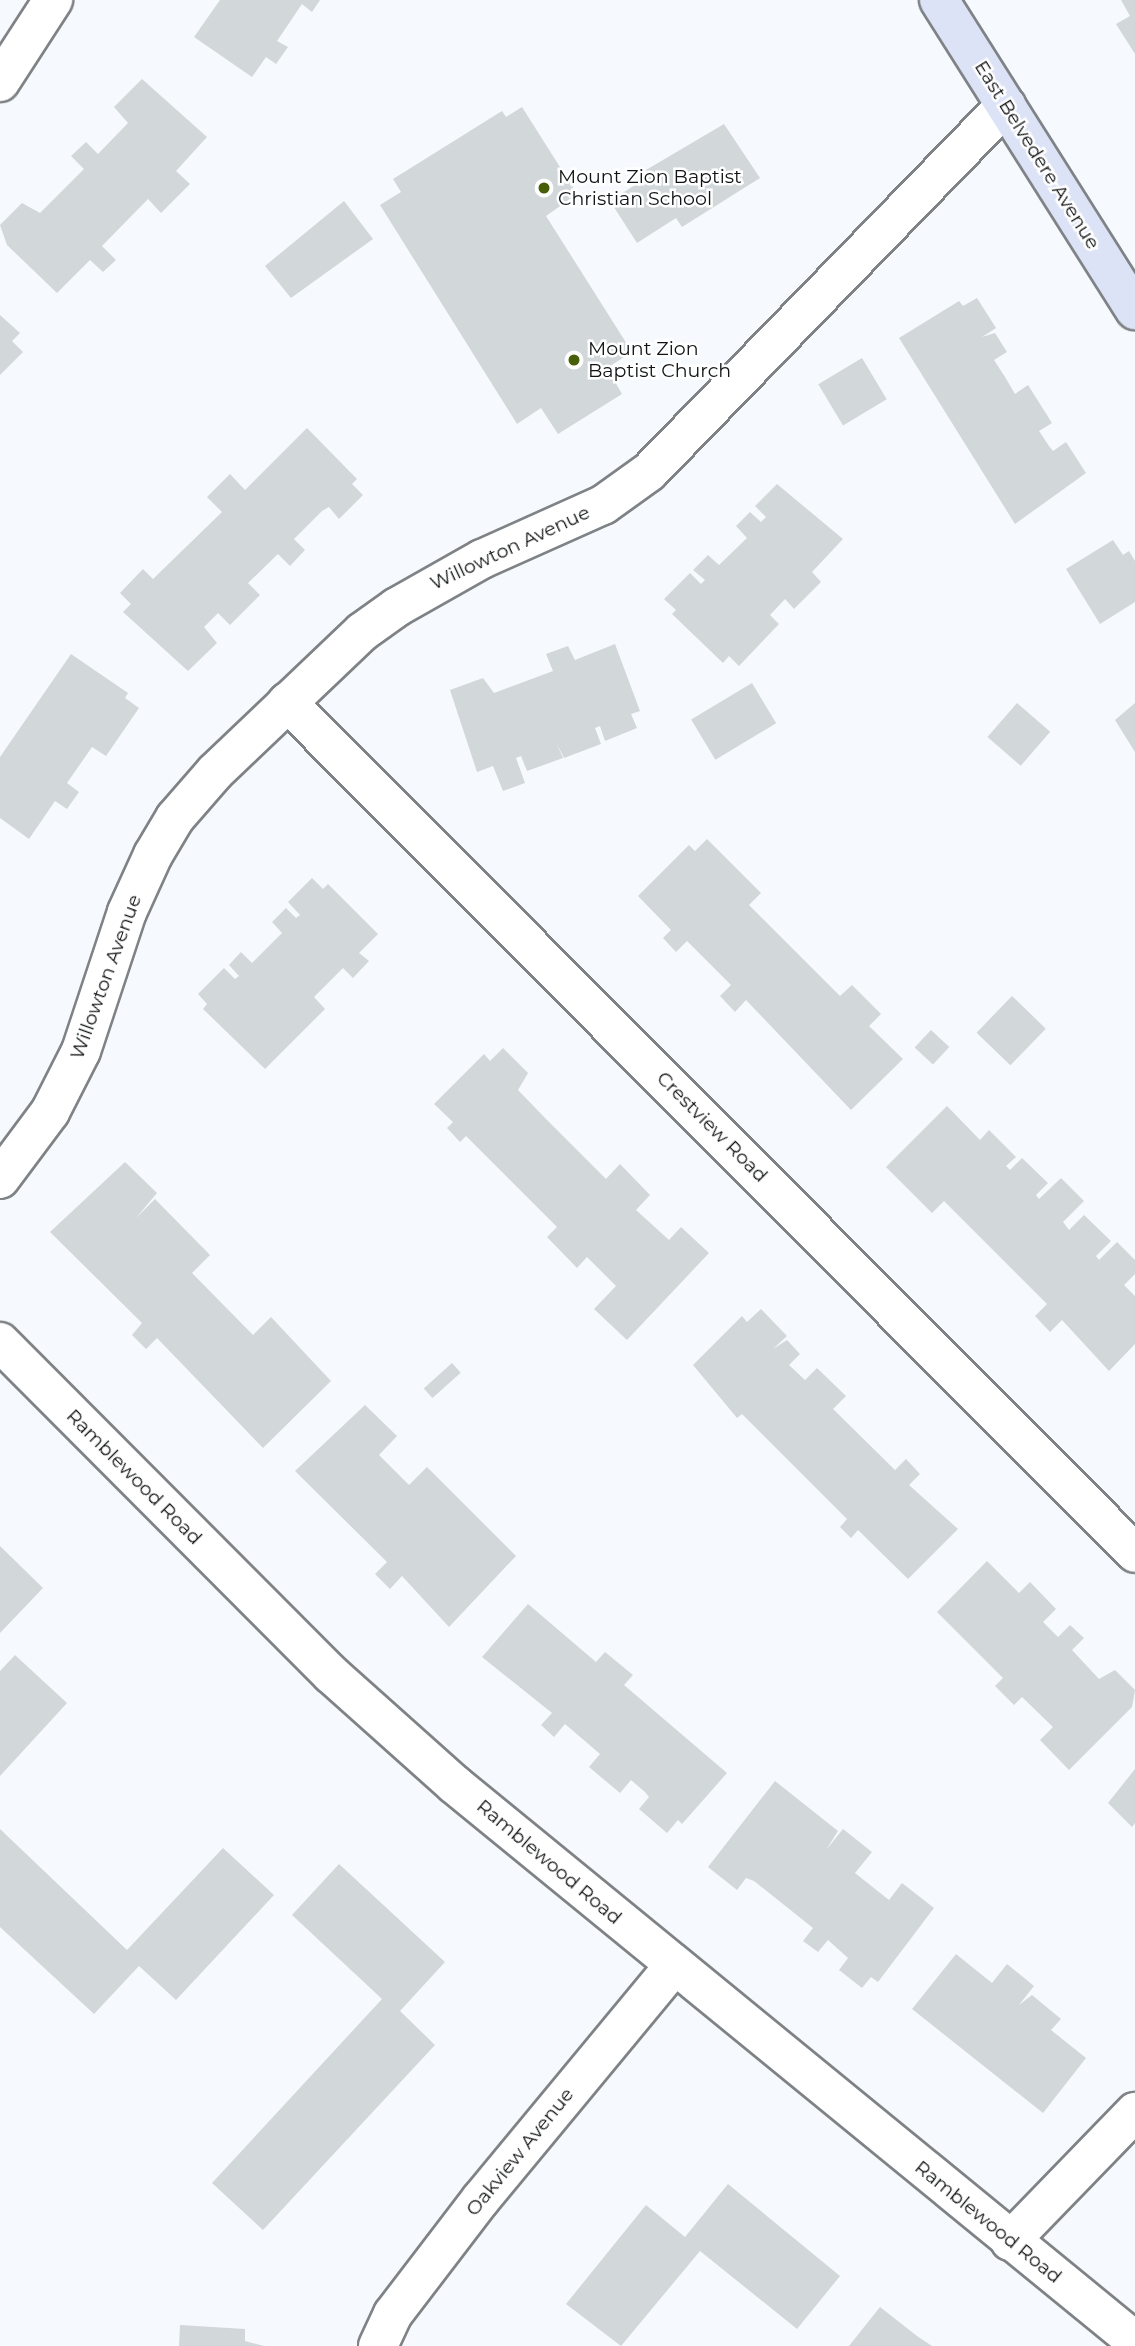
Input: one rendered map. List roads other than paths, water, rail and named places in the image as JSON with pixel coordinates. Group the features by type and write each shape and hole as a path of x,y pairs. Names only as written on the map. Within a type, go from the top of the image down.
{"main road":[{"name":"East Belvedere Avenue","path":"939,0 1135,310"}],"street":[{"path":"0,82 53,0"},
{"name":"Willowton Avenue","path":"0,1179 50,1112 75,1063 127,912 175,818 286,702 362,632 427,587 565,525 649,472 1006,104"},
{"name":"Crestview Road","path":"286,702 1135,1553"},
{"name":"Ramblewood Road","path":"0,1342 331,1674 674,1966 1135,2341"},
{"name":"Oakview Avenue","path":"377,2346 393,2315 481,2199 674,1966"},
{"path":"1010,2241 1135,2112"}],"place":[{"name":"Mount Zion Baptist Christian School","path":"544,188"},
{"name":"Mount Zion Baptist Church","path":"574,360"}]}
